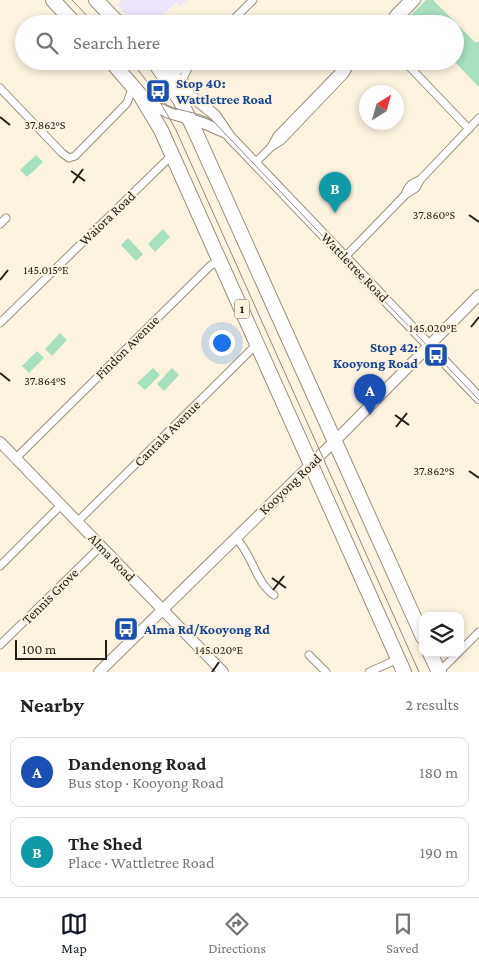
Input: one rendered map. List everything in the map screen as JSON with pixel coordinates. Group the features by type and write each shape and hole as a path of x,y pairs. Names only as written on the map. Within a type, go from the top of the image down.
{"highway":[{"path":"52,0 66,15"},
{"path":"96,0 110,15"},
{"name":"1","path":"119,70 133,85 156,120 404,672"},
{"name":"1","path":"160,70 175,91 189,119 419,628"},
{"path":"432,657 439,672"}],"street":[{"path":"238,15 253,0"},
{"path":"394,15 408,0"},
{"path":"400,15 417,0"},
{"name":"Wattletree Road","path":"169,70 187,90 213,113 230,137 479,398"},
{"path":"171,72 179,70"},
{"path":"187,90 183,79 188,70"},
{"path":"255,163 270,147 277,136 341,70"},
{"path":"413,70 469,129"},
{"path":"0,88 69,158 75,156 127,103 133,85"},
{"path":"127,103 143,100"},
{"name":"Wattletree Road","path":"143,100 167,112 205,124 230,137"},
{"path":"345,257 405,195 416,188 420,180 479,118"},
{"name":"Waiora Road","path":"0,324 172,155"},
{"path":"0,224 6,218"},
{"name":"Findon Avenue","path":"16,458 210,266 219,260"},
{"name":"Kooyong Road","path":"99,672 335,441 479,295"},
{"name":"Cantala Avenue","path":"78,522 248,352 258,346"},
{"name":"Alma Road","path":"0,442 223,672"},
{"path":"0,566 61,505"},
{"path":"235,538 241,543 267,589 274,595"},
{"name":"Tennis Grove","path":"0,646 101,546"},
{"path":"464,647 479,632"},
{"path":"309,655 326,672"},
{"path":"439,672 454,657"},
{"path":"369,672 398,659"}],"shaded area":[{"path":"122,0 187,0 180,6 176,2 162,15 126,15 117,5"}],"green space":[{"path":"426,0 433,0 448,15 411,15"},
{"path":"464,31 476,43 479,41 479,87 463,70"},
{"path":"36,155 43,162 27,177 20,170"},
{"path":"163,229 170,237 155,252 148,244"},
{"path":"128,238 143,254 136,261 121,245"},
{"path":"60,333 67,340 52,356 45,349"},
{"path":"37,351 44,358 29,373 22,366"},
{"path":"153,368 160,375 145,390 137,383"},
{"path":"172,368 179,375 164,391 157,384"}],"tram line":[{"path":"72,0 86,15"},
{"path":"138,70 152,88 176,130 419,672"},
{"path":"161,101 173,108 207,117 213,121 479,400"}],"place":[{"name":"Stop 40: Wattletree Road","path":"158,91"},
{"name":"The Shed","path":"335,213"},
{"name":"Stop 42: Kooyong Road","path":"436,355"},
{"name":"Dandenong Road","path":"370,415"},
{"name":"Alma Rd/Kooyong Rd","path":"126,629"}]}
